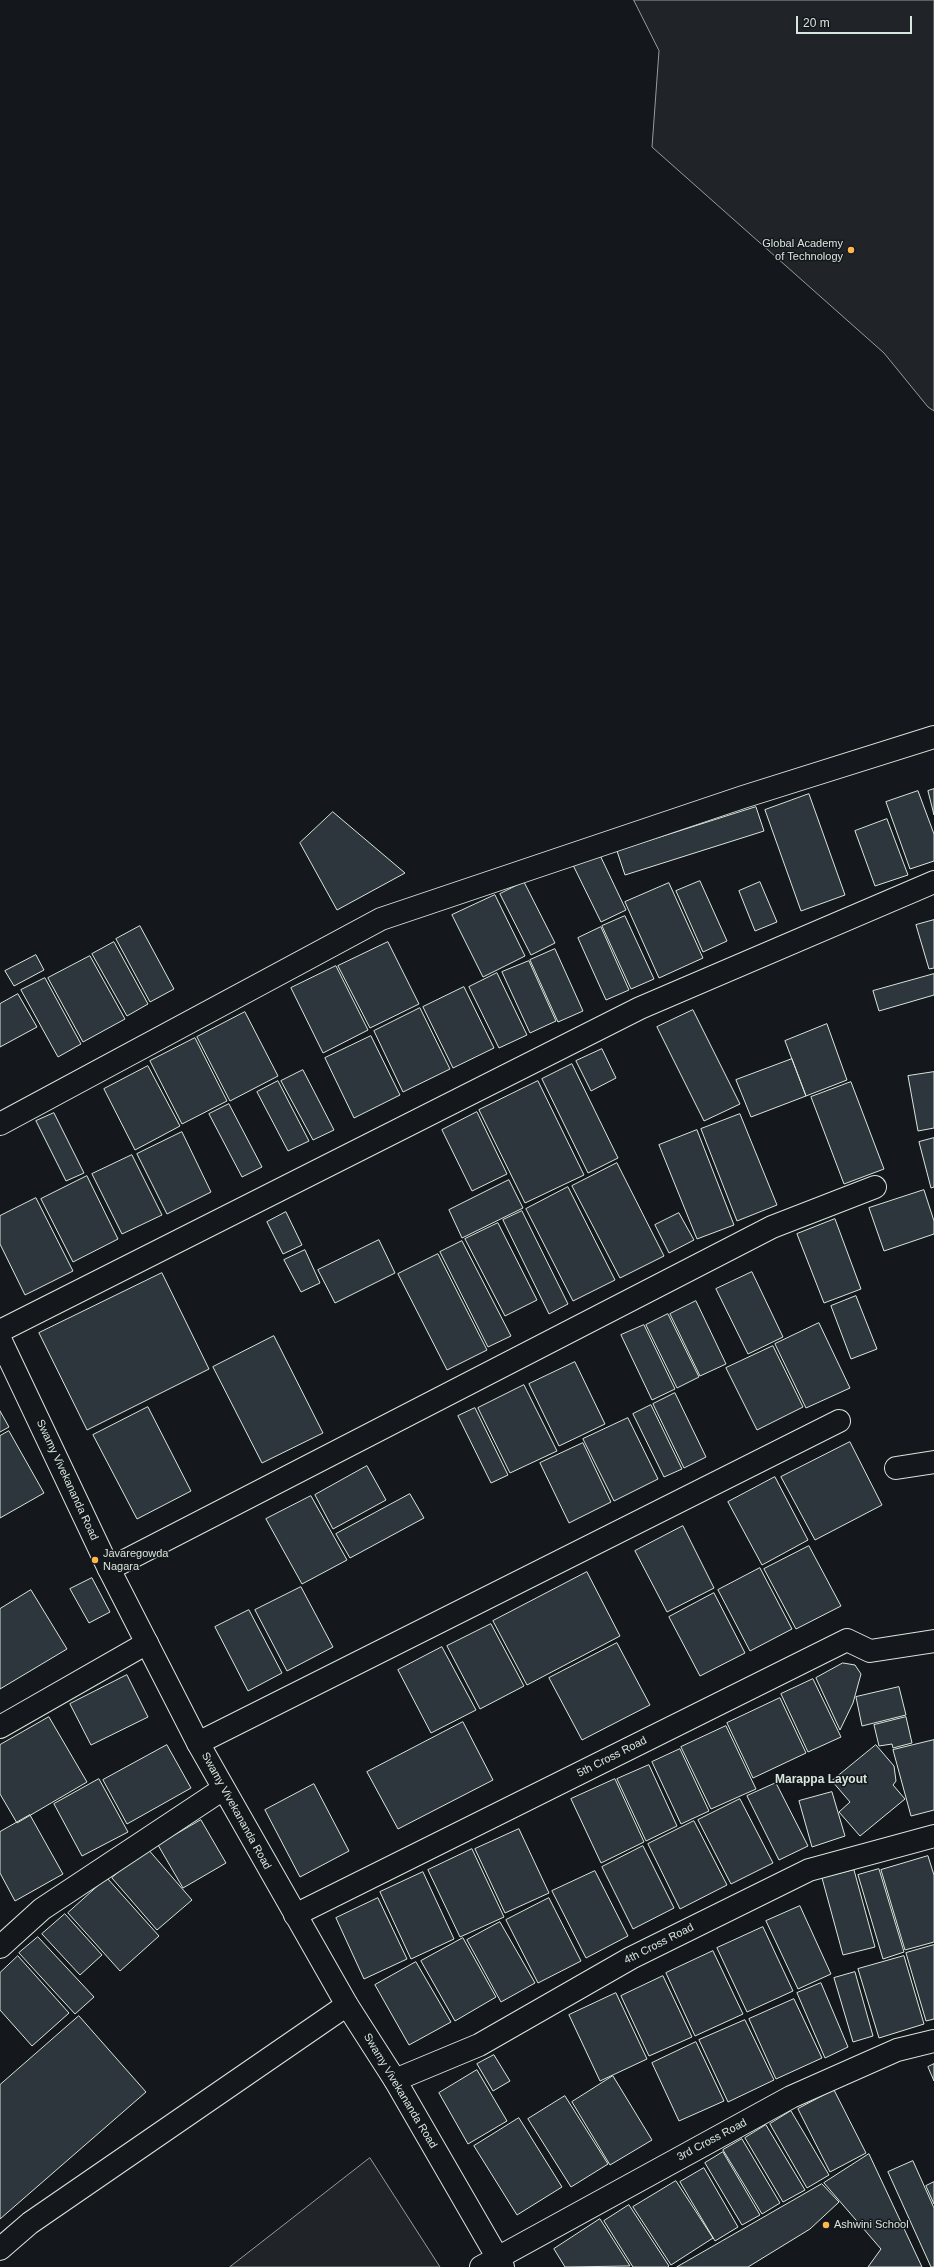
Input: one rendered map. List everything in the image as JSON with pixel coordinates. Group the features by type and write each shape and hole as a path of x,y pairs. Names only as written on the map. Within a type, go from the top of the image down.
{"street":[{"path":"0,1124 381,919 743,797 934,737"},
{"path":"0,1331 640,1008 934,882"},
{"path":"109,1569 772,1227 875,1187"},
{"name":"Swamy Vivekananda Road","path":"0,1339 109,1569 198,1743 347,2005 395,2080 494,2264"},
{"path":"198,1743 839,1421"},
{"path":"896,1468 934,1462"},
{"name":"5th Cross Road","path":"295,1915 847,1640 870,1652 934,1641"},
{"path":"0,1727 147,1643"},
{"path":"0,1947 42,1910 223,1789"},
{"name":"4th Cross Road","path":"395,2080 478,2045 631,1958 809,1870 934,1836"},
{"path":"0,2249 30,2223 347,2005"},
{"name":"3rd Cross Road","path":"494,2264 791,2097 897,2050 934,2041"}],"shaded area":[{"name":"Global Academy of Technology","path":"634,0 934,0 934,411 928,407 884,353 652,147 659,51"},
{"path":"370,2158 440,2267 230,2267"}],"building":[{"path":"934,789 934,815 928,791"},
{"path":"918,791 934,834 934,861 910,869 886,802"},
{"path":"809,794 845,895 801,911 765,810"},
{"path":"756,807 764,831 625,875 617,851"},
{"path":"333,812 405,873 337,910 300,843"},
{"path":"887,819 908,875 875,886 855,831"},
{"path":"598,851 626,910 601,922 572,863"},
{"path":"700,881 727,941 703,952 676,891"},
{"path":"524,882 555,943 531,955 500,894"},
{"path":"760,882 777,922 755,931 739,891"},
{"path":"669,883 703,958 659,978 625,902"},
{"path":"495,895 525,956 483,977 452,915"},
{"path":"625,916 654,979 631,989 602,926"},
{"path":"934,920 934,968 929,969 916,925"},
{"path":"140,926 174,989 150,1002 116,939"},
{"path":"601,927 629,990 606,1000 578,938"},
{"path":"114,942 148,1004 127,1016 92,954"},
{"path":"388,942 419,1004 370,1028 338,966"},
{"path":"555,949 583,1011 558,1022 530,960"},
{"path":"36,955 44,970 14,986 5,971"},
{"path":"90,956 125,1019 83,1042 48,978"},
{"path":"529,961 556,1021 530,1033 502,972"},
{"path":"336,966 368,1030 323,1053 291,988"},
{"path":"497,973 527,1035 499,1048 469,987"},
{"path":"934,974 934,995 879,1011 873,991"},
{"path":"45,978 81,1044 58,1057 21,990"},
{"path":"464,987 494,1048 453,1068 423,1007"},
{"path":"18,994 37,1027 0,1047 0,1004"},
{"path":"420,1008 450,1069 403,1092 374,1031"},
{"path":"693,1010 740,1104 704,1121 657,1027"},
{"path":"245,1012 278,1076 230,1101 197,1037"},
{"path":"827,1024 847,1080 806,1096 785,1041"},
{"path":"371,1036 400,1095 354,1118 325,1058"},
{"path":"195,1038 227,1101 182,1124 150,1061"},
{"path":"602,1049 616,1078 591,1091 576,1061"},
{"path":"792,1059 806,1096 751,1117 736,1080"},
{"path":"572,1064 618,1158 588,1173 542,1079"},
{"path":"148,1066 180,1126 135,1150 104,1089"},
{"path":"303,1070 334,1130 313,1140 281,1081"},
{"path":"934,1072 934,1128 918,1131 908,1076"},
{"path":"278,1081 309,1141 288,1151 257,1092"},
{"path":"538,1081 584,1175 525,1203 479,1110"},
{"path":"851,1082 884,1169 844,1184 811,1097"},
{"path":"229,1104 262,1167 242,1177 209,1114"},
{"path":"477,1112 507,1174 472,1191 442,1130"},
{"path":"54,1113 84,1173 66,1181 36,1121"},
{"path":"740,1114 777,1205 737,1221 701,1129"},
{"path":"697,1130 734,1225 697,1239 659,1145"},
{"path":"182,1132 211,1192 167,1214 137,1154"},
{"path":"934,1138 934,1187 931,1188 919,1142"},
{"path":"132,1155 162,1215 122,1234 92,1174"},
{"path":"617,1163 664,1256 620,1278 572,1186"},
{"path":"87,1176 118,1239 73,1262 41,1199"},
{"path":"509,1180 523,1208 462,1238 449,1210"},
{"path":"568,1187 615,1280 573,1301 526,1209"},
{"path":"924,1190 934,1221 934,1234 884,1251 869,1208"},
{"path":"36,1198 73,1271 25,1295 0,1244 0,1216"},
{"path":"522,1211 568,1304 549,1314 503,1220"},
{"path":"286,1212 302,1245 283,1254 267,1222"},
{"path":"679,1213 694,1240 669,1253 655,1225"},
{"path":"835,1219 861,1289 824,1303 797,1234"},
{"path":"498,1223 537,1300 505,1316 465,1239"},
{"path":"379,1240 395,1273 335,1303 318,1270"},
{"path":"462,1241 511,1336 488,1347 440,1252"},
{"path":"305,1250 320,1283 301,1292 284,1260"},
{"path":"438,1254 487,1350 447,1370 398,1274"},
{"path":"752,1272 783,1337 748,1354 716,1289"},
{"path":"162,1273 209,1369 87,1430 39,1333"},
{"path":"856,1296 877,1349 851,1359 831,1306"},
{"path":"696,1301 726,1364 700,1376 670,1314"},
{"path":"668,1314 699,1377 677,1388 646,1325"},
{"path":"819,1323 850,1388 806,1408 775,1344"},
{"path":"644,1325 675,1389 652,1400 621,1335"},
{"path":"274,1336 323,1433 262,1463 213,1367"},
{"path":"773,1346 803,1407 757,1430 726,1368"},
{"path":"575,1362 605,1424 559,1446 529,1384"},
{"path":"524,1385 557,1451 510,1473 478,1408"},
{"path":"675,1393 706,1457 684,1468 653,1404"},
{"path":"651,1405 682,1469 664,1477 633,1414"},
{"path":"148,1407 191,1491 137,1519 93,1435"},
{"path":"475,1408 508,1475 491,1483 458,1416"},
{"path":"0,1411 9,1427 0,1432"},
{"path":"628,1418 658,1479 614,1501 583,1439"},
{"path":"9,1431 44,1493 0,1518 0,1436"},
{"path":"850,1442 882,1505 815,1540 781,1477"},
{"path":"583,1443 611,1502 569,1523 540,1463"},
{"path":"367,1466 386,1500 333,1529 315,1495"},
{"path":"775,1477 808,1540 762,1565 728,1502"},
{"path":"410,1494 424,1518 350,1558 336,1534"},
{"path":"311,1496 347,1560 302,1584 266,1519"},
{"path":"683,1526 714,1588 667,1612 635,1551"},
{"path":"809,1546 841,1606 796,1629 764,1569"},
{"path":"760,1568 792,1629 750,1651 718,1590"},
{"path":"587,1572 620,1636 527,1685 493,1621"},
{"path":"92,1578 110,1612 89,1623 70,1589"},
{"path":"301,1587 333,1647 287,1671 255,1610"},
{"path":"31,1590 67,1649 0,1689 0,1609"},
{"path":"714,1593 745,1653 700,1676 669,1617"},
{"path":"249,1610 282,1673 248,1691 215,1627"},
{"path":"491,1624 524,1686 480,1709 447,1646"},
{"path":"617,1643 650,1705 582,1740 549,1678"},
{"path":"442,1647 476,1710 431,1733 398,1670"},
{"path":"843,1663 855,1665 861,1674 853,1703 840,1730 816,1678"},
{"path":"127,1675 148,1717 91,1745 70,1704"},
{"path":"813,1679 841,1737 808,1752 781,1694"},
{"path":"899,1687 906,1715 862,1726 856,1697"},
{"path":"780,1698 806,1753 753,1778 727,1723"},
{"path":"49,1717 87,1782 17,1823 0,1794 0,1745"},
{"path":"906,1717 912,1743 893,1748 892,1744 879,1746 874,1725"},
{"path":"463,1722 493,1780 398,1829 367,1772"},
{"path":"726,1726 756,1789 711,1809 681,1747"},
{"path":"934,1740 934,1810 911,1816 893,1750"},
{"path":"167,1745 191,1788 127,1824 103,1780"},
{"path":"876,1745 894,1766 896,1781 893,1785 905,1799 860,1836 839,1812 850,1802 832,1781"},
{"path":"680,1749 709,1811 681,1824 652,1762"},
{"path":"649,1765 677,1826 646,1841 617,1779"},
{"path":"99,1779 128,1832 82,1856 54,1804"},
{"path":"615,1779 644,1842 601,1863 571,1799"},
{"path":"776,1783 808,1846 779,1860 747,1796"},
{"path":"314,1784 349,1851 300,1877 265,1810"},
{"path":"832,1792 845,1836 812,1847 799,1801"},
{"path":"740,1799 773,1863 731,1884 698,1820"},
{"path":"30,1815 63,1874 15,1901 0,1873 0,1832"},
{"path":"201,1820 226,1863 183,1888 158,1845"},
{"path":"694,1821 727,1885 680,1909 648,1844"},
{"path":"519,1829 549,1893 505,1913 475,1849"},
{"path":"643,1846 674,1908 633,1929 602,1867"},
{"path":"147,1848 192,1900 157,1930 112,1878"},
{"path":"472,1849 504,1917 460,1937 428,1870"},
{"path":"928,1856 934,1875 934,1942 905,1950 881,1870"},
{"path":"879,1869 904,1952 883,1959 858,1875"},
{"path":"854,1870 875,1947 843,1955 822,1878"},
{"path":"595,1871 628,1936 586,1958 552,1891"},
{"path":"423,1872 454,1939 411,1959 380,1892"},
{"path":"107,1878 159,1936 120,1971 68,1913"},
{"path":"378,1898 407,1959 364,1979 336,1918"},
{"path":"549,1898 581,1961 538,1983 506,1920"},
{"path":"800,1906 831,1974 798,1989 766,1921"},
{"path":"65,1914 102,1955 80,1975 42,1934"},
{"path":"500,1922 535,1983 501,2002 467,1940"},
{"path":"763,1927 793,1991 747,2012 717,1948"},
{"path":"38,1937 94,1997 75,2014 19,1953"},
{"path":"463,1938 496,1997 455,2021 421,1961"},
{"path":"934,1945 934,2019 926,2021 906,1953"},
{"path":"713,1951 743,2014 695,2036 666,1973"},
{"path":"18,1956 69,2013 32,2046 0,2010 0,1973"},
{"path":"904,1956 924,2024 879,2038 858,1969"},
{"path":"416,1962 451,2022 409,2045 375,1985"},
{"path":"855,1972 873,2036 853,2042 834,1978"},
{"path":"663,1976 692,2037 649,2056 621,1996"},
{"path":"821,1983 848,2047 825,2058 797,1993"},
{"path":"616,1993 647,2059 600,2081 569,2015"},
{"path":"794,1999 822,2058 776,2079 749,2019"},
{"path":"79,2016 146,2092 0,2219 0,2085"},
{"path":"745,2020 774,2080 728,2102 699,2040"},
{"path":"696,2042 724,2101 679,2121 652,2063"},
{"path":"494,2055 510,2081 493,2091 477,2064"},
{"path":"934,2064 934,2081 928,2067"},
{"path":"477,2070 507,2121 468,2144 439,2093"},
{"path":"613,2076 652,2140 610,2165 572,2102"},
{"path":"834,2090 866,2153 830,2172 798,2109"},
{"path":"565,2096 608,2164 571,2187 528,2119"},
{"path":"791,2111 829,2175 807,2188 770,2124"},
{"path":"519,2118 562,2187 517,2215 474,2146"},
{"path":"766,2125 805,2190 783,2202 745,2138"},
{"path":"742,2139 780,2203 762,2214 723,2150"},
{"path":"723,2152 760,2215 742,2225 705,2163"},
{"path":"869,2154 922,2267 868,2267 881,2249 824,2183"},
{"path":"913,2161 934,2208 934,2267 931,2267 888,2172"},
{"path":"704,2168 738,2227 715,2241 680,2182"},
{"path":"676,2181 713,2238 671,2265 633,2207"},
{"path":"934,2182 934,2204 926,2186"},
{"path":"822,2184 839,2202 810,2229 748,2267 677,2267"},
{"path":"629,2205 669,2266 668,2267 633,2267 604,2221"},
{"path":"600,2219 630,2266 565,2267 554,2249"}],"place":[{"name":"Global Academy of Technology","path":"851,250"},
{"name":"Javaregowda Nagara","path":"95,1560"},
{"name":"Ashwini School","path":"826,2225"}],"district":[{"name":"Marappa Layout","path":"821,1780"}]}
